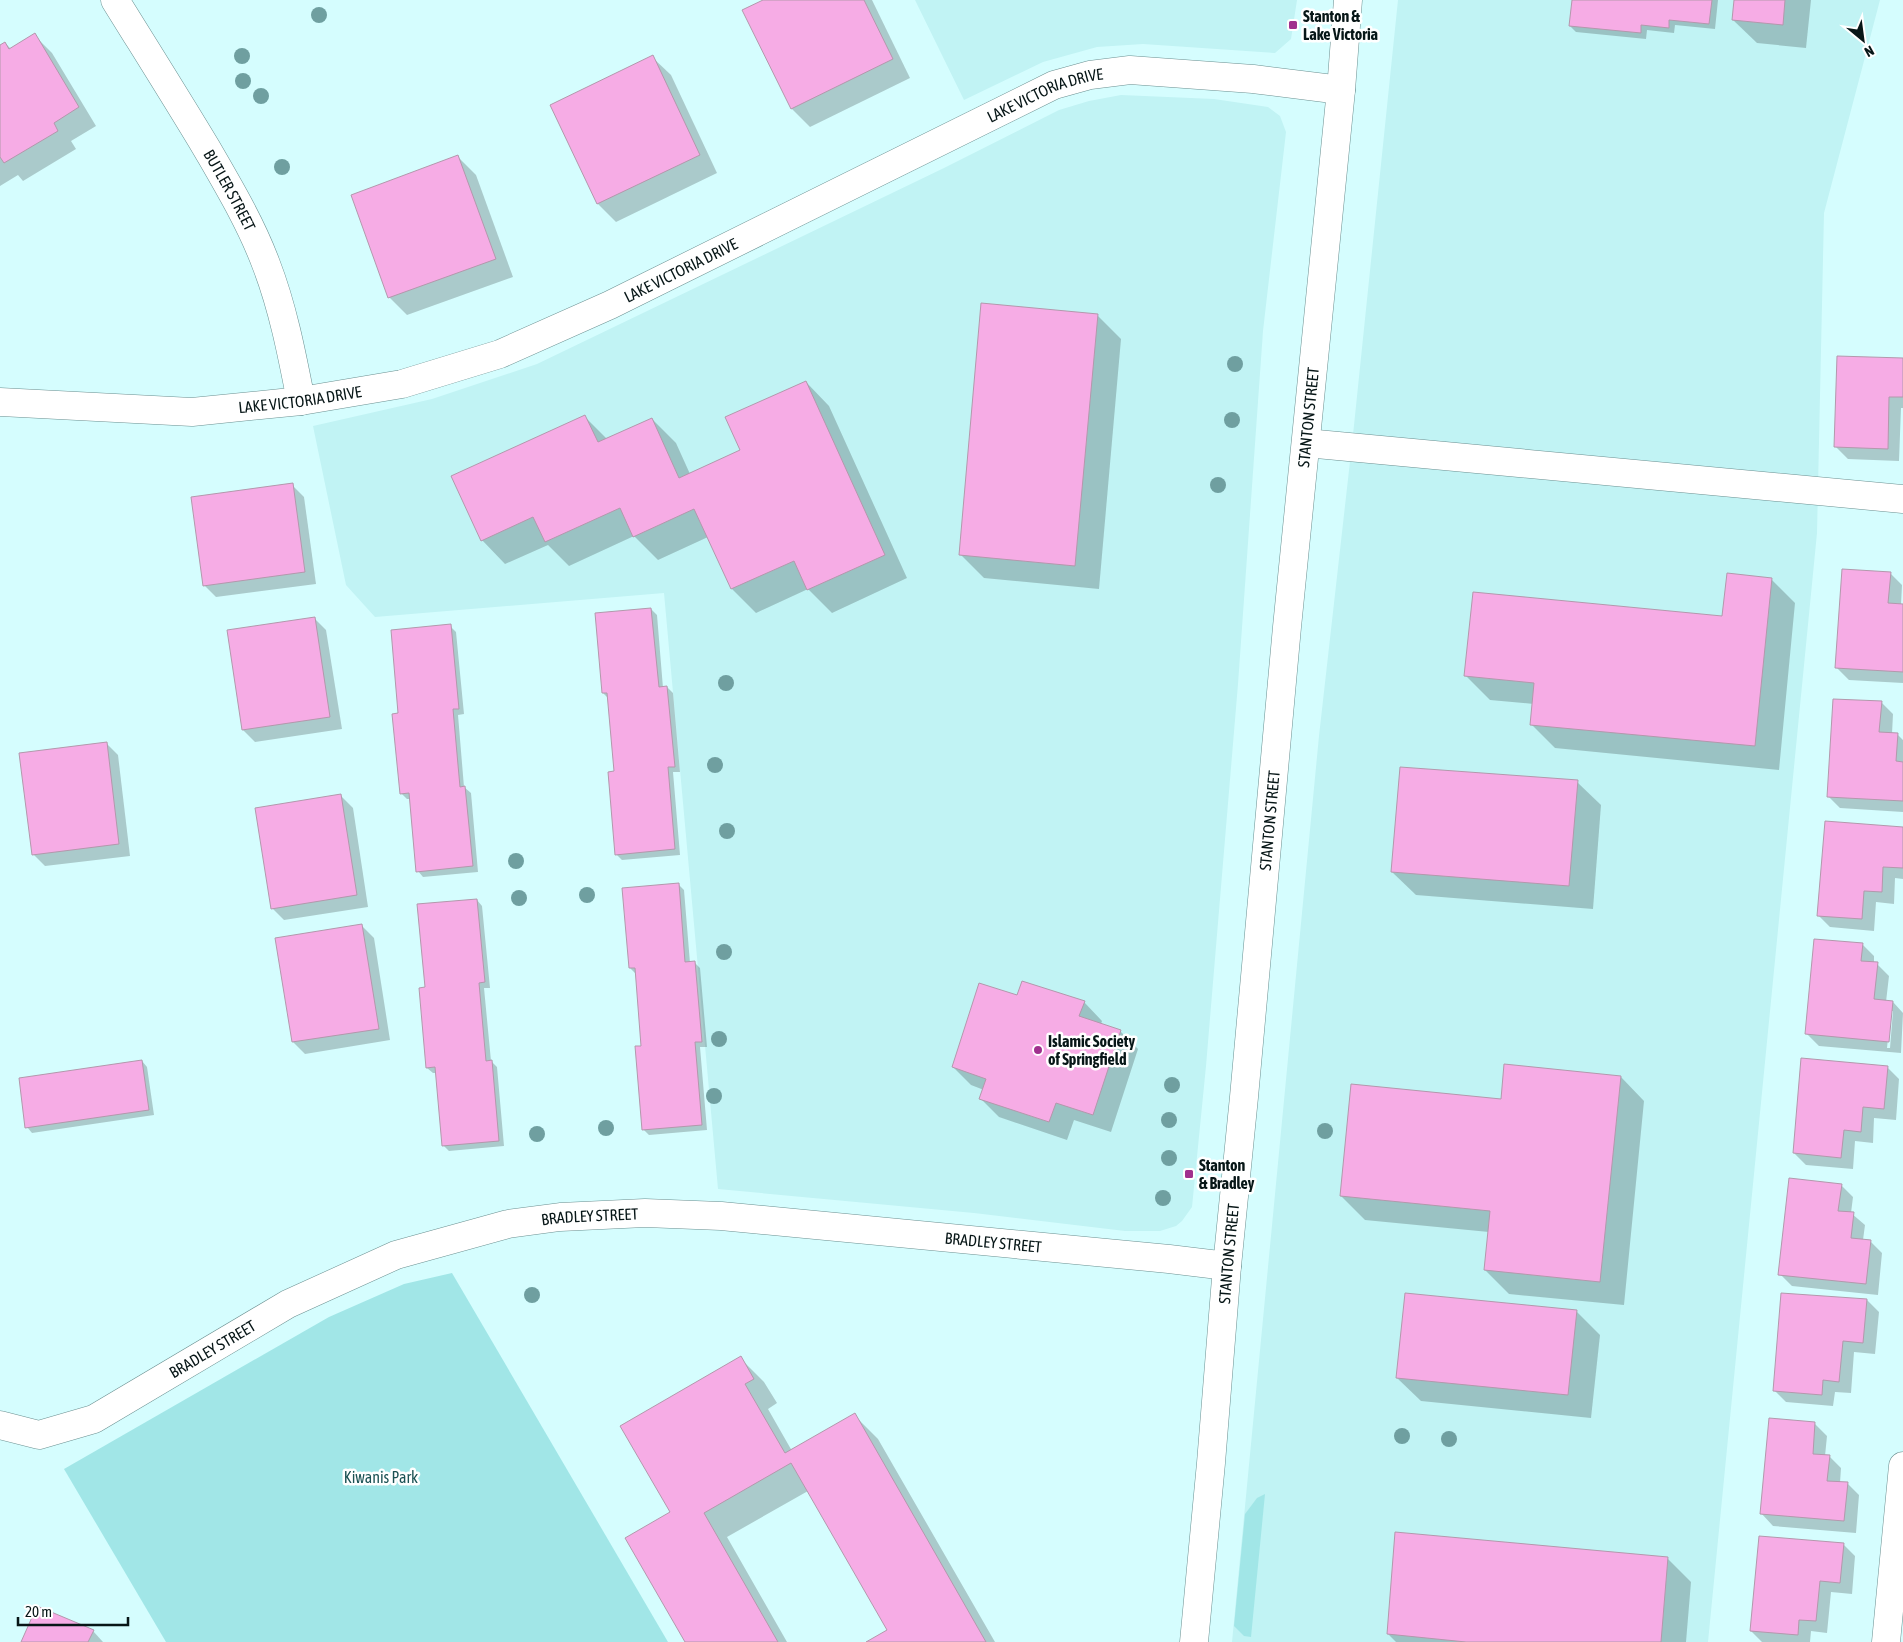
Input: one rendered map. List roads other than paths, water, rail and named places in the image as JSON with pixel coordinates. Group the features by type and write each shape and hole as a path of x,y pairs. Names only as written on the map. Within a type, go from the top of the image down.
{"street":[{"name":"BUTLER STREET","path":"115,0 183,108 247,219 266,265 279,305 292,351 301,400"},
{"name":"STANTON STREET","path":"1194,1642 1227,1266 1341,90 1348,0"},
{"name":"LAKE VICTORIA DRIVE","path":"0,402 192,412 301,400 402,384 500,354 610,305 1054,85 1090,75 1130,70 1253,78 1341,90"},
{"path":"1306,443 1903,499"},
{"name":"BRADLEY STREET","path":"0,1425 39,1435 94,1418 288,1304 396,1255 508,1224 560,1217 645,1213 721,1216 1227,1266"},
{"path":"1886,1642 1903,1466"}],"place":[{"name":"Stanton & Lake Victoria","path":"1293,25"},
{"name":"Islamic Society of Springfield","path":"1038,1050"},
{"name":"Stanton & Bradley","path":"1189,1174"}],"park label":[{"name":"Kiwanis Park","path":"381,1477"}]}
